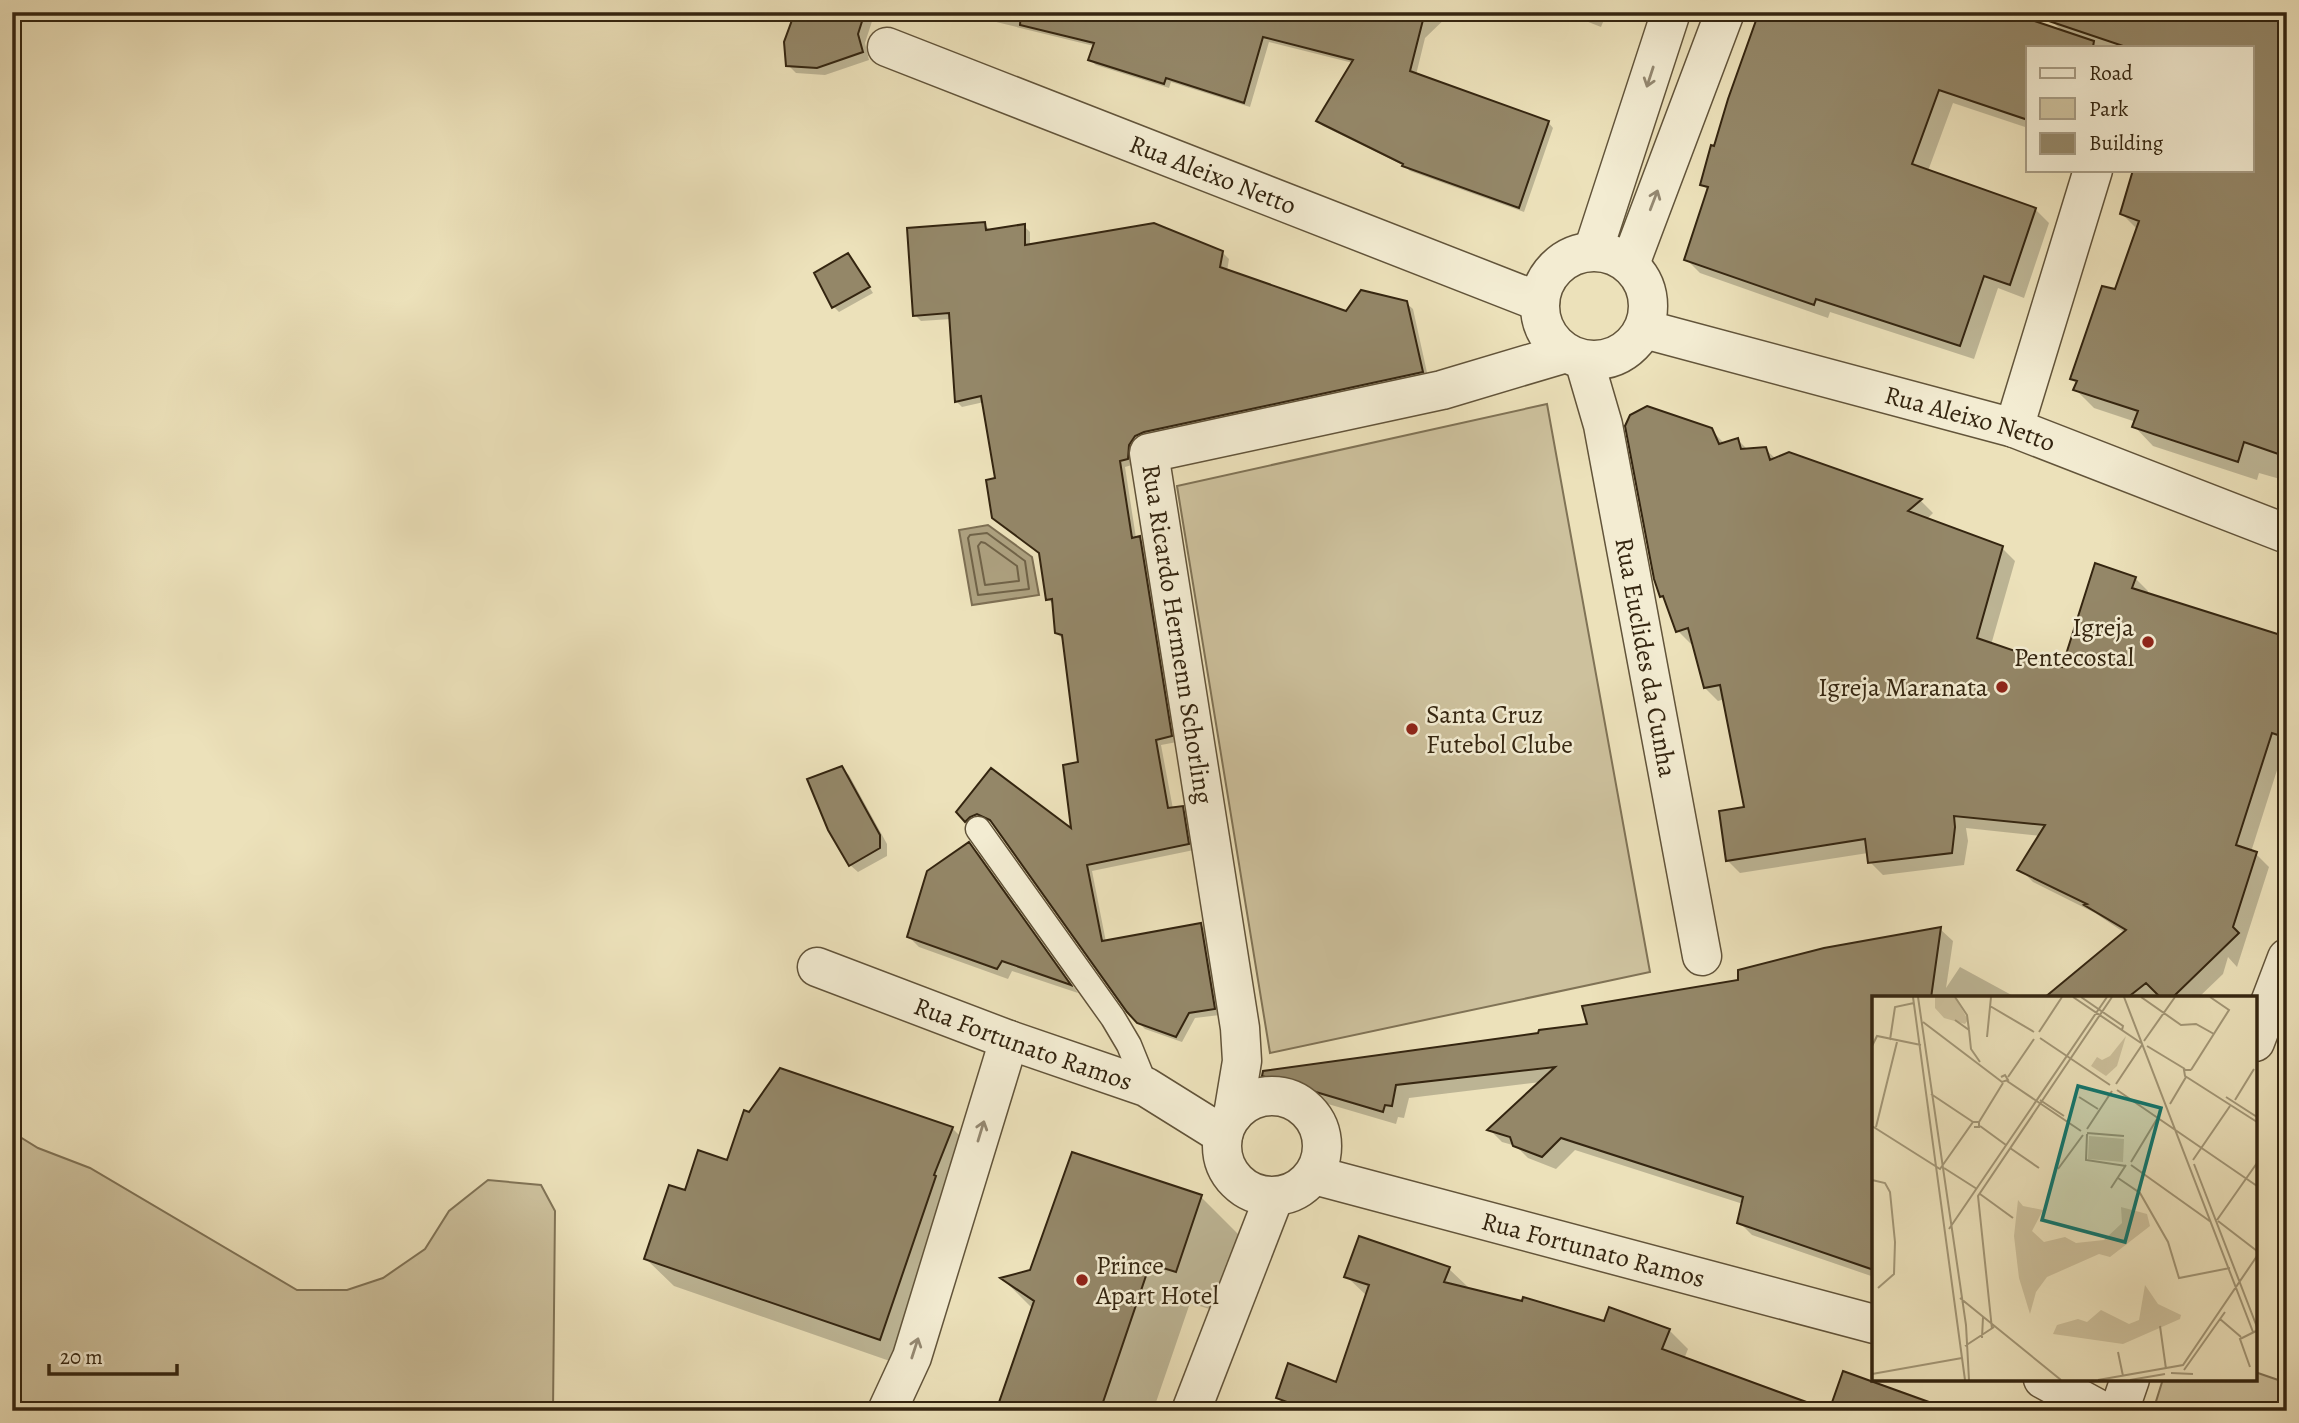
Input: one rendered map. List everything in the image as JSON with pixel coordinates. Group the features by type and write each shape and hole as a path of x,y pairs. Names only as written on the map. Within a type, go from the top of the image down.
{"street":[{"path":"1593,251 1671,12"},
{"path":"1630,264 1725,12"},
{"name":"Rua Aleixo Netto","path":"887,47 1540,302"},
{"path":"2014,428 2092,172"},
{"path":"1593,251 1613,254 1630,264 1644,283 1649,307 1644,330 1633,344 1619,355 1603,360 1575,357 1551,340 1542,322 1540,302 1545,282 1556,265 1574,255 1593,251"},
{"name":"Rua Aleixo Netto","path":"1644,330 2014,428 2287,534"},
{"name":"Rua Euclides da Cunha","path":"1575,357 1603,425 1702,956"},
{"name":"Rua Ricardo Hermenn Schorling","path":"1228,1125 1242,1061 1240,1028 1149,453 1443,390 1575,357"},
{"path":"2257,1037 2287,958"},
{"name":"Rua Fortunato Ramos","path":"817,967 1009,1040 1146,1087 1228,1125"},
{"path":"887,1411 912,1357 1009,1040"},
{"path":"1271,1095 1293,1099 1310,1113 1321,1132 1322,1155 1314,1175 1296,1191 1274,1196 1256,1194 1241,1185 1229,1171 1223,1153 1228,1125 1249,1100 1271,1095"},
{"name":"Rua Fortunato Ramos","path":"1314,1175 1872,1323"},
{"path":"1191,1411 1274,1196"},
{"path":"2047,1381 2102,1411"},
{"path":"2119,1411 2129,1381"}],"lane":[{"path":"978,829 1113,1018 1129,1045 1146,1087"}],"green space":[{"name":"Santa Cruz Futebol Clube","path":"1547,404 1650,972 1270,1053 1177,486"},
{"path":"12,1132 38,1148 90,1168 297,1290 347,1290 383,1278 425,1249 449,1211 488,1180 541,1185 555,1211 553,1411 12,1411"},
{"path":"2257,1373 2287,1383 2287,1411 2153,1411 2162,1381 2257,1381"}],"water":[{"path":"988,525 1032,557 1039,595 972,605 959,530"}],"building":[{"path":"795,12 865,12 858,34 863,52 817,68 786,66 784,42"},
{"path":"1021,12 1425,12 1410,71 1549,121 1519,208 1402,166 1403,164 1316,121 1353,60 1263,37 1244,103 1166,78 1164,84 1088,60 1094,43 1020,25"},
{"path":"1759,12 2008,12 2094,41 2093,46 2026,46 2026,119 1939,90 1912,164 2036,208 2010,285 1984,276 1960,346 1816,299 1814,305 1684,260 1708,187 1700,185"},
{"path":"2041,12 2287,12 2287,457 2244,442 2238,462 2132,427 2138,411 2073,390 2077,381 2070,379 2102,286 2115,289 2139,221 2120,214 2132,172 2254,172 2254,46 2123,46 2040,18"},
{"path":"985,222 986,230 1025,224 1025,245 1154,223 1223,251 1220,267 1346,311 1361,290 1407,301 1423,372 1144,432 1135,436 1129,445 1128,459 1120,461 1132,538 1140,536 1172,736 1156,740 1168,808 1183,806 1189,844 1087,865 1102,941 1201,923 1215,1009 1189,1013 1176,1037 1137,1023 1127,1012 990,820 977,814 965,822 956,812 991,768 1071,828 1063,765 1078,762 1062,635 1055,633 1052,599 1046,600 1039,553 992,518 986,480 995,478 981,396 955,402 949,313 913,316 907,228"},
{"path":"848,253 870,287 832,308 814,273"},
{"path":"1647,406 1712,428 1719,444 1738,438 1741,449 1766,447 1770,460 1789,452 1922,499 1908,511 2003,546 1977,638 2062,667 2095,563 2136,577 2132,588 2287,637 2287,738 2272,733 2236,845 2257,852 2233,927 2239,933 2174,996 2159,996 2146,983 2130,996 2046,996 2126,930 2084,905 2087,904 2017,870 2045,825 1954,816 1952,853 1868,863 1865,839 1726,861 1719,811 1744,807 1720,685 1704,688 1688,628 1676,632 1654,579 1625,426 1630,415"},
{"path":"842,766 880,835 880,848 849,866 828,830 807,779"},
{"path":"969,842 1071,985 1002,961 997,969 907,937 927,871"},
{"path":"1941,927 1931,996 1872,996 1872,1269 1737,1223 1743,1197 1561,1138 1542,1157 1513,1146 1510,1137 1487,1130 1555,1067 1396,1085 1392,1106 1385,1105 1383,1112 1262,1076 1263,1071 1587,1024 1582,1006 1738,980 1738,970 1824,948"},
{"path":"780,1068 953,1127 934,1175 936,1176 880,1340 644,1259 669,1185 685,1190 698,1150 727,1160 744,1110 749,1112"},
{"name":"Prince Apart Hotel","path":"1072,1152 1202,1195 1176,1272 1150,1264 1100,1411 996,1411 1034,1301 1000,1278 1030,1270"},
{"path":"1359,1236 1450,1267 1444,1282 1522,1301 1523,1297 1604,1321 1609,1307 1670,1329 1662,1349 1820,1407 1819,1411 1311,1411 1276,1398 1288,1363 1336,1382 1369,1285 1344,1277"},
{"path":"1843,1371 1940,1406 1939,1411 1829,1411"}],"place":[{"name":"Igreja Pentecostal","path":"2148,642"},
{"name":"Igreja Maranata","path":"2002,687"},
{"name":"Santa Cruz Futebol Clube","path":"1412,729"},
{"name":"Prince Apart Hotel","path":"1082,1280"}]}
